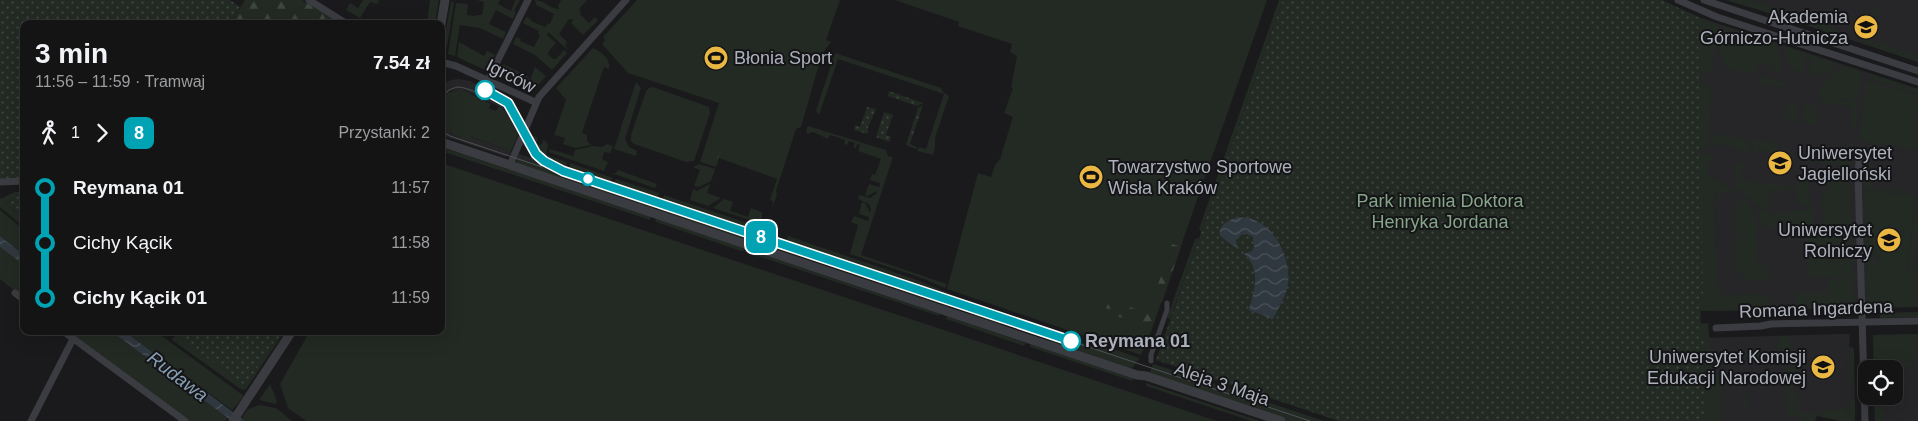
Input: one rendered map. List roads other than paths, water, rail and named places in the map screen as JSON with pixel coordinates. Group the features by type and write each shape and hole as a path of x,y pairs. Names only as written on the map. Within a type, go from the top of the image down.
{"street":[{"path":"309,0 341,20"},
{"path":"442,20 445,0"},
{"path":"488,80 528,0"},
{"path":"535,102 553,79 626,0"},
{"path":"1678,0 1717,17 1918,82"},
{"path":"1704,0 1918,71"},
{"path":"1844,58 1847,48"},
{"name":"Igrców","path":"445,63 456,66 535,102 510,165"},
{"name":"Aleja 3 Maja","path":"445,143 1137,375 1146,376 1281,421"},
{"path":"1860,153 1858,172 1865,421"},
{"path":"0,182 20,181"},
{"path":"15,293 20,297"},
{"path":"1151,360 1167,310 1167,303"},
{"name":"Romana Ingardena","path":"1716,328 1771,324 1918,321"},
{"path":"68,335 185,421"},
{"path":"232,421 289,335"},
{"path":"31,421 73,339"}],"water":[{"path":"1235,218 1247,218 1268,228 1282,248 1286,259 1288,283 1284,297 1273,319 1249,310 1255,273 1250,260 1244,254 1252,251 1254,247 1253,237 1247,234 1241,235 1236,240 1237,248 1220,236 1220,229 1226,222"},
{"path":"0,236 20,252 20,262 0,247"},
{"name":"Rudawa","path":"116,335 129,335 245,421 232,421"}],"tram line":[{"path":"445,94 458,87 469,89 503,106 513,117 532,155 550,167 1310,421"},
{"name":"8","path":"485,90 506,100 536,154 544,161 563,171 1071,341"},
{"path":"445,133 542,167"}],"place":[{"name":"Akademia Górniczo-Hutnicza","path":"1866,27"},
{"name":"Błonia Sport","path":"716,58"},
{"name":"Uniwersytet Jagielloński","path":"1780,163"},
{"name":"Towarzystwo Sportowe Wisła Kraków","path":"1091,177"},
{"name":"Uniwersytet Rolniczy","path":"1889,240"},
{"name":"Reymana 01","path":"1071,341"},
{"name":"Uniwersytet Komisji Edukacji Narodowej","path":"1823,367"}],"park label":[{"name":"Park imienia Doktora Henryka Jordana","path":"1440,211"}]}
